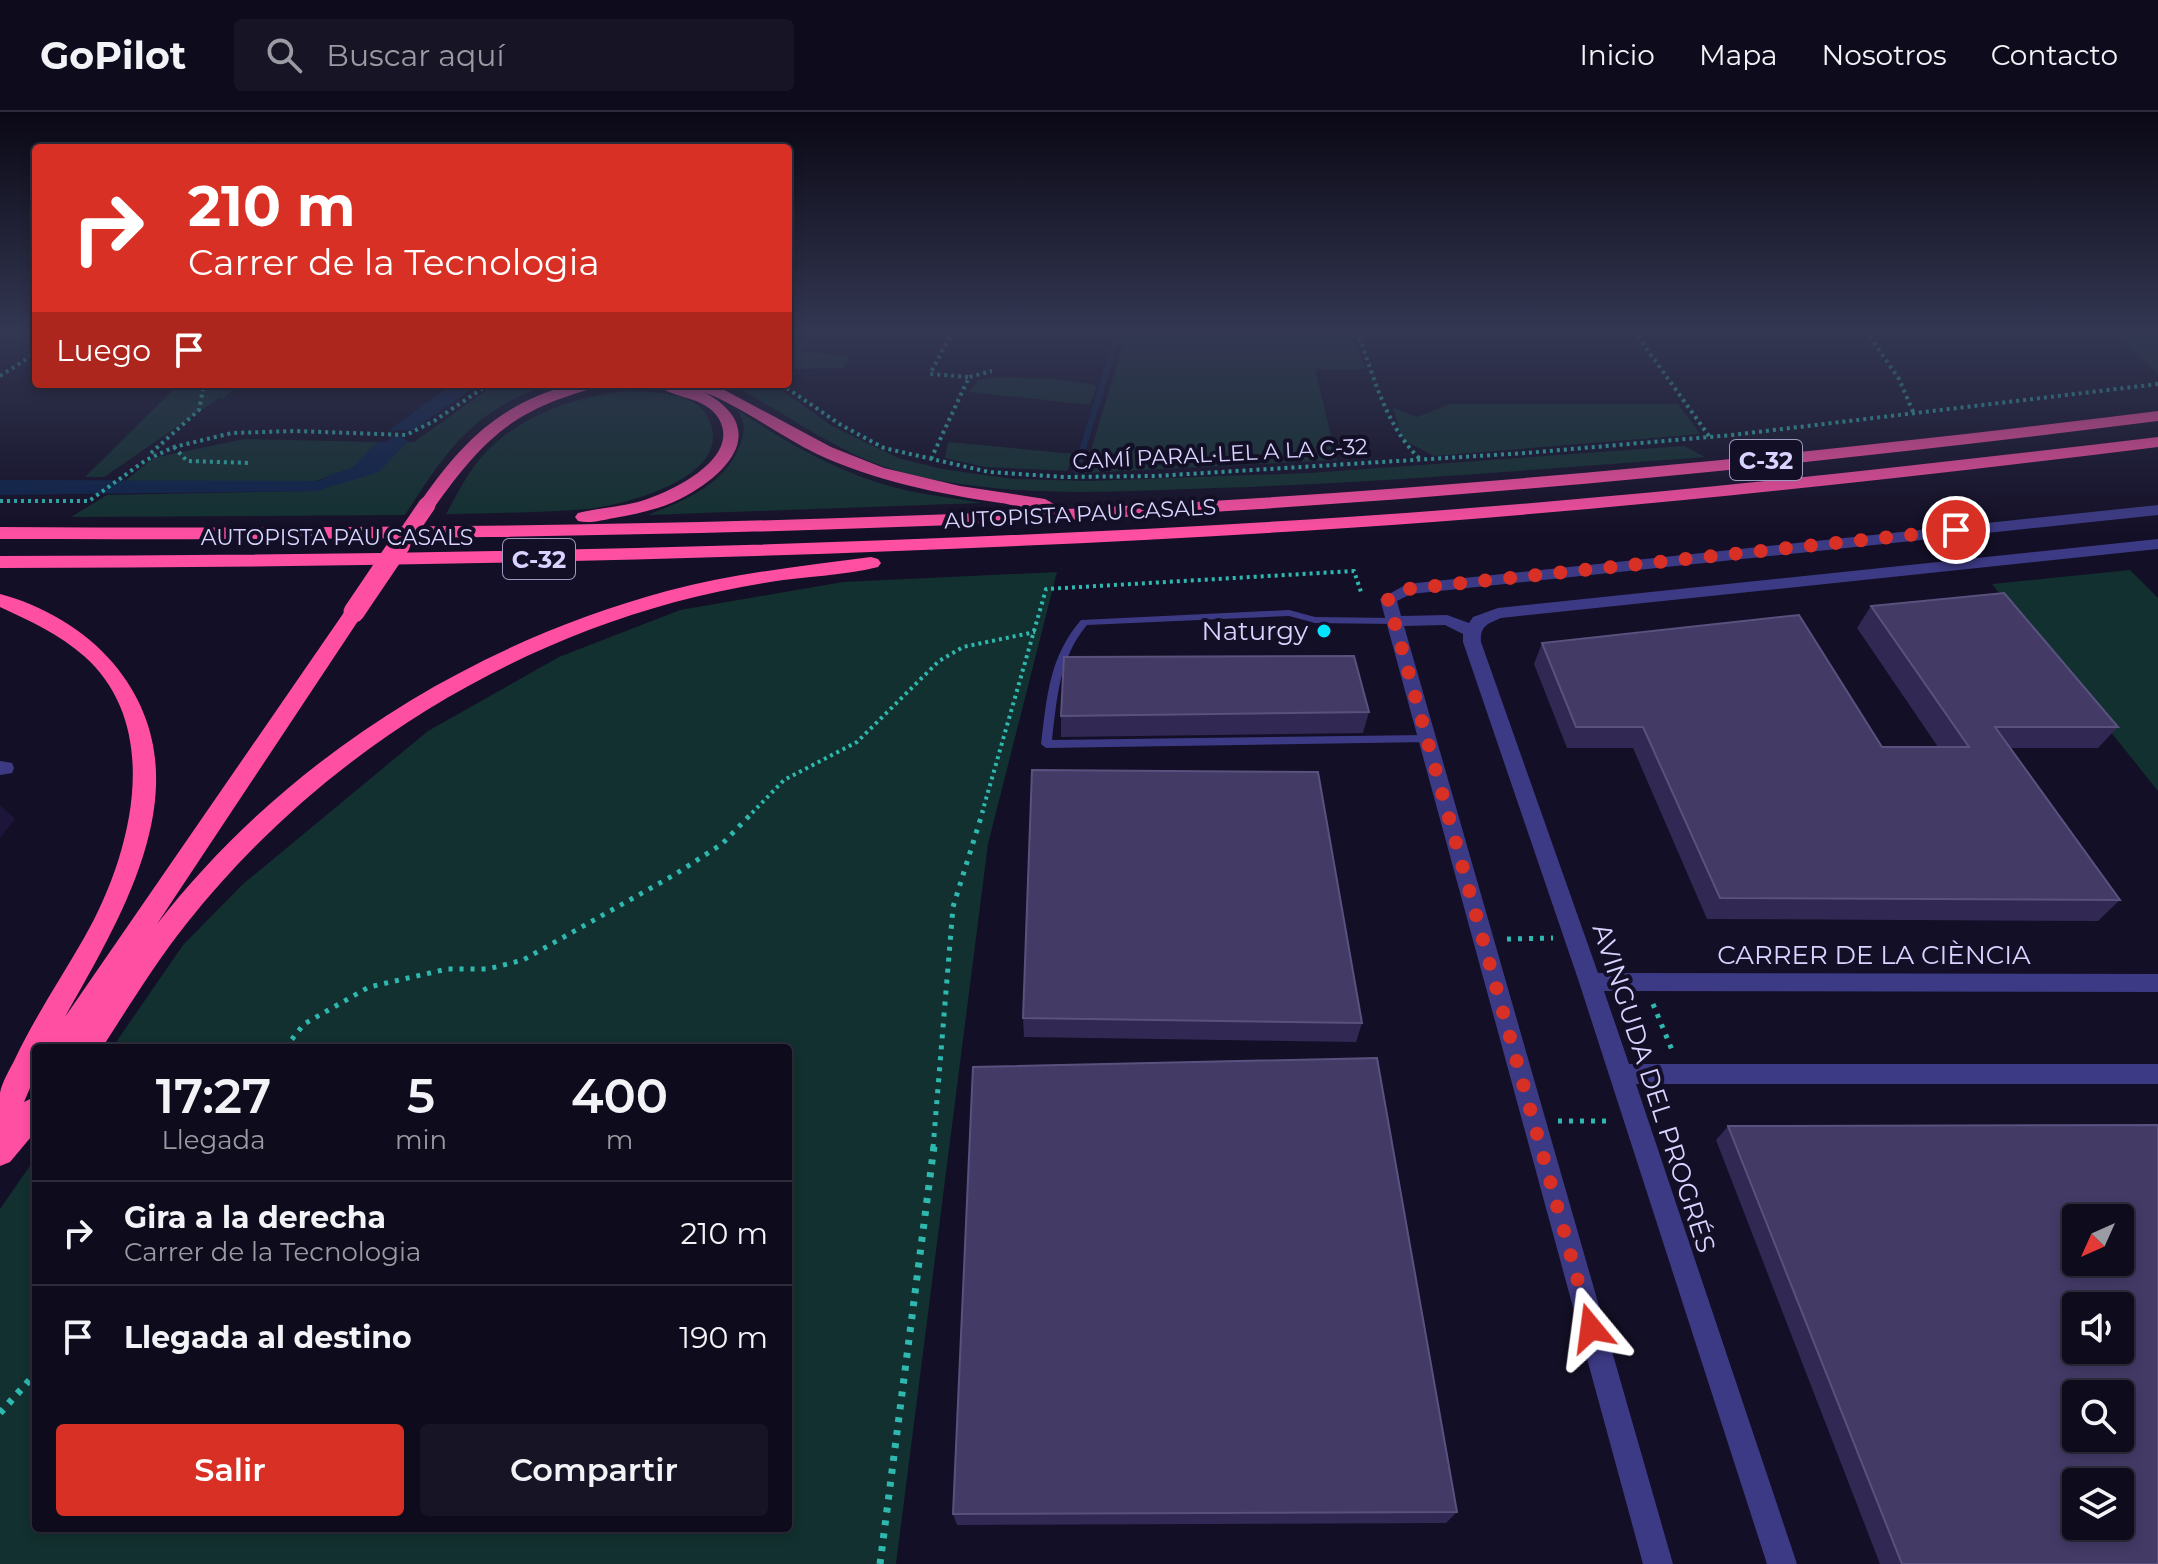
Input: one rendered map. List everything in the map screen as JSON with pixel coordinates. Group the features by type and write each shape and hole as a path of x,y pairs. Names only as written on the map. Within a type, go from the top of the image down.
{"highway":[{"path":"62,1044 460,457 491,426 541,399"},
{"path":"455,532 591,516 649,505 673,496 711,473 730,447 731,424 725,412 707,399"},
{"path":"729,399 822,450 860,467 956,491 1099,511"},
{"name":"AUTOPISTA PAU CASALS","path":"0,533 455,532 937,520 1505,485 2034,432 2158,416"},
{"name":"AUTOPISTA PAU CASALS","path":"0,562 529,559 1078,540 1565,506 1801,484 2158,442"},
{"path":"90,1044 181,912 266,820 348,750 465,676 553,635 598,618 716,585 814,570 1008,551 1078,540"},
{"path":"0,600 49,620 81,641 107,665 125,690 139,722 145,770 140,825 129,868 110,914 79,974 36,1044"},
{"path":"0,1123 32,1054"},
{"path":"0,1141 32,1090"},
{"path":"0,1152 32,1114"}],"street":[{"path":"1658,1564 1388,599 1407,589 2158,510"},
{"path":"1392,621 1447,620 1472,631 1479,621 1498,613 2158,544"},
{"name":"AVINGUDA DEL PROGRÉS","path":"1472,631 1472,642 1575,937 1782,1564"},
{"name":"CARRER DE LA CIÈNCIA","path":"1590,982 2158,983"},
{"path":"1619,1074 2158,1074"}],"lane":[{"path":"1392,621 1315,620 1289,613 1084,622 1073,632 1056,670 1046,744 1425,739"}],"path":[{"path":"0,501 89,501 199,410 201,399"},
{"path":"147,456 212,434 286,431 409,435 466,399"},
{"name":"CAMÍ PARAL·LEL A LA C-32","path":"803,399 841,425 884,448 989,472 1064,477 1156,476 1422,460 1710,437 2038,399"},
{"path":"931,459 959,399"},
{"path":"1383,399 1408,450 1422,460"},
{"path":"1683,399 1710,437"},
{"path":"1907,399 1914,414"},
{"path":"174,447 187,461 251,463"},
{"path":"880,1564 931,1177 953,907 1012,717 1046,589 1354,571 1362,595"},
{"path":"288,1044 304,1024 369,987 447,969 488,969 523,960 674,875 722,844 784,780 857,742 939,661 963,647 1035,632"},
{"path":"1482,940 1575,937"},
{"path":"1645,982 1681,1074"},
{"path":"1533,1121 1635,1121"},
{"path":"0,1413 32,1377"}],"green space":[{"path":"164,399 218,399 104,477 85,477"},
{"path":"474,399 515,399 482,419 465,434 434,471 405,515 71,517 107,495 302,491 347,481 384,442 414,442"},
{"path":"583,399 685,399 701,408 707,416 713,437 708,455 694,470 674,483 605,506 446,514 475,465 506,434 565,404"},
{"path":"756,399 794,399 832,426 898,458 942,469 1013,479 1088,481 1310,473 1684,446 1705,457 1276,486 1057,492 940,481 878,464 834,444"},
{"path":"1032,399 1092,399 1090,405"},
{"path":"1106,399 1322,399 1337,460 1084,473"},
{"path":"1450,404 1678,404 1700,434 1434,456 1403,440 1393,408 1417,417"},
{"path":"737,410 794,445 875,482 982,503 648,515 702,489 724,471 743,436 743,422"},
{"path":"244,439 379,442 358,466 316,481 123,483 153,458"},
{"path":"948,442 1075,454 1067,471 985,467 945,458"},
{"path":"2130,570 2158,598 2158,791 1992,584"},
{"path":"1057,572 988,844 896,1564 0,1564 0,1209 32,1163 32,1532 792,1532 792,1044 115,1044 183,945 243,884 428,731 559,657 680,610 843,582"}],"water":[{"path":"433,399 458,399 413,430 388,431"},
{"path":"377,442 401,442 359,477 317,491 0,495 0,480 318,481 352,468"}],"building":[{"path":"2004,593 2118,727 1995,727 2120,900 1720,898 1643,727 1576,727 1542,643 1799,615 1882,747 1969,747 1871,606"},
{"path":"1354,656 1369,712 1061,716 1064,657"},
{"path":"1032,770 1318,772 1362,1023 1023,1018"},
{"path":"1377,1058 1457,1512 953,1514 973,1067"},
{"path":"2158,1125 2158,1564 1902,1564 1728,1126"}],"waterway":[{"path":"1076,471 1098,399"},
{"path":"336,479 372,468 398,441"}],"place":[{"name":"Naturgy","path":"1324,631"}],"route":[{"path":"1591,1328 1388,608 1388,599 1392,594 1407,589 1956,530"}]}
